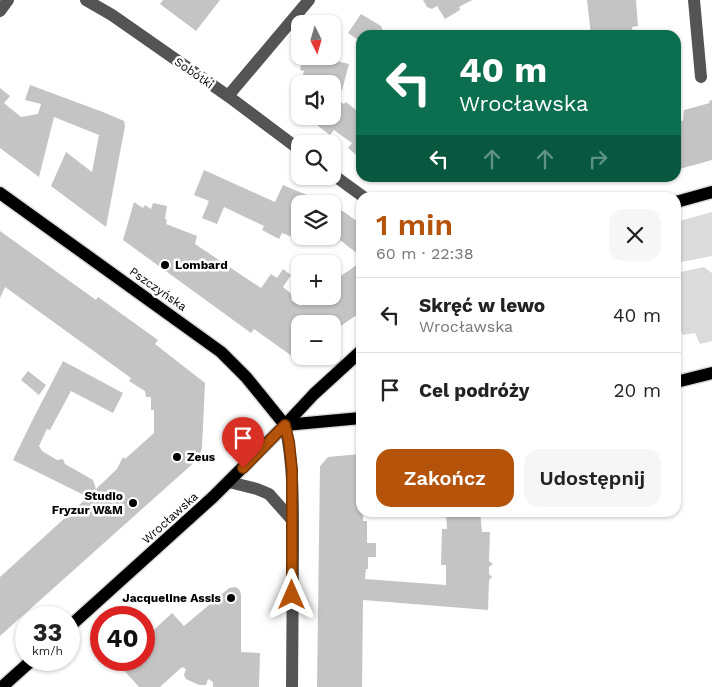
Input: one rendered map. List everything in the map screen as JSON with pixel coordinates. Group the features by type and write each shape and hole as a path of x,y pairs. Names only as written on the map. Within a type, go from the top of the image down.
{"main road":[{"path":"681,201 712,192"},
{"name":"Pszczyńska","path":"0,194 221,352 246,377 285,425"},
{"name":"Wrocławska","path":"80,617 229,482 314,394 356,356"},
{"path":"681,381 712,374"},
{"path":"285,425 356,418"},
{"path":"2,687 20,671"}],"street":[{"path":"0,11 8,0"},
{"name":"Sobótki","path":"86,0 112,15 228,96 291,143"},
{"path":"228,96 309,0"},
{"path":"694,0 701,77"},
{"path":"341,181 357,192"},
{"path":"285,425 291,456 293,521 292,687"},
{"path":"229,482 258,489 269,494 293,521"}],"shaded area":[{"path":"712,212 712,256 681,262 681,221"},
{"path":"704,267 712,273 712,341 700,344 695,333 683,335 681,331 681,272"}],"building":[{"path":"163,0 220,0 196,31 160,4"},
{"path":"423,0 472,0 459,7 460,10 445,19 437,6 432,9 427,7"},
{"path":"587,0 636,0 638,26 632,27 632,30 590,30"},
{"path":"361,14 381,26 382,30 356,30 356,39 348,33"},
{"path":"341,62 349,64 342,90 341,75 303,75 304,71 300,70 301,65 341,65"},
{"path":"30,85 124,121 125,126 106,227 51,186 66,152 92,172 99,135 54,117 39,177 0,148 0,88 10,96 4,103 21,117 38,114 41,104 25,100"},
{"path":"712,100 712,160 681,169 681,121 683,121 684,110 710,103 709,101"},
{"path":"341,102 344,104 346,102 356,110 356,155 348,148 352,143 334,130 330,135 317,125 341,125"},
{"path":"204,170 275,202 283,185 307,195 291,195 291,236 282,233 279,239 262,230 264,226 224,207 217,224 202,218 209,201 194,195"},
{"path":"134,202 143,208 145,205 151,209 153,203 167,206 166,224 197,236 195,244 261,288 271,274 277,278 283,269 291,275 283,287 291,294 291,305 341,305 341,276 356,265 356,315 341,326 341,315 291,315 291,355 254,329 251,333 123,240"},
{"path":"341,210 356,220 356,253 341,241"},
{"path":"0,231 96,300 98,297 158,340 155,344 205,383 202,448 198,459 34,606 15,606 15,623 0,636 0,577 88,497 13,460 63,361 123,393 113,413 71,391 50,430 47,429 39,446 42,451 57,460 63,459 65,464 93,480 96,489 117,469 123,457 125,459 154,433 154,410 151,410 151,397 146,397 145,391 129,381 131,378 5,287 0,298"},
{"path":"28,371 46,385 39,395 21,380"},
{"path":"356,454 356,517 363,517 363,521 367,521 367,543 376,543 376,557 368,557 368,569 366,569 365,579 446,585 446,565 441,565 442,529 447,529 446,517 480,517 482,532 490,532 489,561 493,564 489,567 489,574 492,577 489,580 488,610 363,600 362,687 317,687 320,466 328,457"},
{"path":"235,587 239,589 241,594 241,652 260,653 259,687 213,687 213,682 208,679 206,685 199,685 186,679 184,675 186,669 182,667 160,687 139,687 124,671 155,671 155,629 172,613 184,626 229,588"}],"place":[{"name":"Lombard","path":"165,265"},
{"name":"Zeus","path":"177,457"},
{"name":"Studio Fryzur W&M","path":"133,503"},
{"name":"Jacqueline Assis","path":"231,598"}],"route":[{"path":"243,468 285,425 292,470 292,595"}]}
